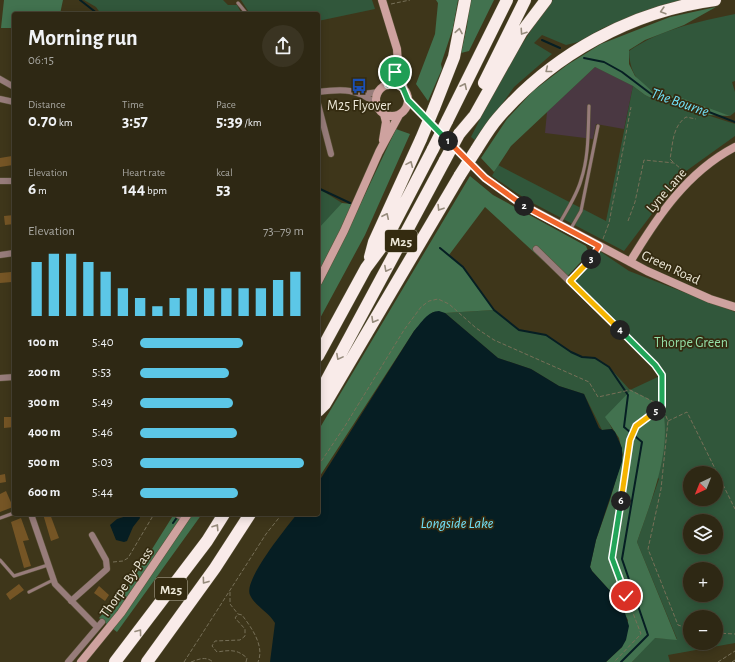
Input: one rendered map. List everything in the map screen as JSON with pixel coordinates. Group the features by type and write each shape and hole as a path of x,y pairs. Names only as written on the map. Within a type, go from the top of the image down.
{"highway":[{"path":"366,268 374,242 421,139 454,57 464,0"},
{"name":"M25","path":"320,352 366,268 383,245 433,149 507,0"},
{"name":"M25","path":"320,392 459,134 525,0"},
{"path":"459,134 475,115 521,33 546,0"},
{"path":"320,409 460,174 497,119 516,98 558,63 582,47 634,21 664,10 715,0"},
{"name":"M25","path":"115,662 207,541 223,516"},
{"name":"M25","path":"147,662 215,568 249,516"}],"main road":[{"path":"320,278 344,231 379,152 408,100 398,65 397,49 383,3"},
{"path":"379,152 386,122 384,114 377,105 376,101 379,92 388,85 398,65"},
{"path":"388,85 398,85 404,90"},
{"name":"Green Road","path":"408,100 485,178 521,204 678,286 735,307"},
{"path":"384,114 393,116 402,113 422,114"},
{"name":"Lyne Lane","path":"630,262 663,210 692,178 723,153 735,147"},
{"name":"Thorpe By-Pass","path":"81,662 121,613 186,516"}],"street":[{"path":"0,79 12,86"},
{"path":"320,92 344,90 363,94 379,92"},
{"path":"363,94 377,105"},
{"path":"0,99 12,102"},
{"path":"320,112 330,154"},
{"path":"0,181 12,181"},
{"path":"570,281 594,256 599,246"},
{"path":"536,249 655,365"},
{"path":"0,255 12,252"},
{"path":"0,378 12,377"},
{"path":"32,516 52,580 97,627"},
{"path":"71,601 107,569 107,563 92,535"},
{"path":"68,662 102,622"}],"lane":[{"path":"238,3 245,12"},
{"path":"559,224 577,191 584,169 588,147 589,106"},
{"path":"570,230 581,211 598,126"},
{"path":"0,518 12,514"},
{"path":"0,560 14,576 48,566"},
{"path":"29,592 52,580"}],"path":[{"path":"383,3 410,0"},
{"path":"599,246 610,223 631,107"},
{"path":"692,178 670,159 675,129 679,122 686,117 696,119"},
{"path":"628,221 635,202 644,160 674,163"},
{"path":"320,463 345,426 404,330 421,307 428,301 438,299 449,304 476,328 494,340 589,382 598,397 630,390 662,406"},
{"path":"655,365 662,375 662,406 668,421 661,489 648,549 678,625 683,627"},
{"path":"614,662 641,634 612,558 630,440 636,426 662,406"},
{"path":"668,421 687,412 735,509"},
{"path":"107,563 123,561 128,558 153,516"},
{"path":"184,662 266,534 280,516"},
{"path":"230,590 230,604 238,614 242,615 254,631 260,657 258,662"},
{"path":"238,614 235,618 245,629 246,636 240,640 215,641 212,646 217,652 230,650 240,652 247,658 246,662"},
{"path":"723,633 735,634"},
{"path":"718,662 735,651"},
{"path":"191,662 201,658 210,659 214,662"}],"shaded area":[{"path":"595,67 633,86 624,129 596,124 593,139 545,133 547,112"}],"green space":[{"path":"4,0 63,0 60,12 12,12 12,28 1,28"},
{"path":"84,0 223,0 228,5 237,5 241,12 100,12 96,7"},
{"path":"241,0 372,0 375,9 320,21 320,12 249,12"},
{"path":"436,0 458,0 453,28 441,64 442,69 428,101 416,84 435,34 438,3"},
{"path":"470,0 494,0 469,51 461,53 467,26"},
{"path":"553,0 689,0 640,13 603,28 578,42 566,45 542,35 534,43 552,54 514,87 476,141 471,137 499,84 519,49"},
{"path":"716,7 684,25 645,40 629,50 629,64 635,76 653,92 679,97 730,116 707,115 677,102 655,100 633,86 595,67 511,146 494,172 481,158 507,119 533,91 567,65 601,44 670,17"},
{"path":"735,14 735,81 732,82 735,92 735,112 730,116 671,98 652,90 638,80 633,72 630,63 629,51 641,43 680,27"},
{"path":"633,86 655,100 677,102 707,115 735,124 735,136 682,174 624,251 527,200 492,176 498,165 606,221"},
{"path":"396,129 410,134 365,235 320,318 320,227 342,203 360,205"},
{"path":"470,176 493,195 586,246 589,253 564,280 485,207 449,255 463,267 494,310 445,313 433,312 414,331 320,476 320,428"},
{"path":"320,189 342,203 342,210 320,257"},
{"name":"Thorpe Green","path":"601,252 629,271 735,312 735,643 723,645 723,610 683,610 683,650 696,650 668,655 670,662 632,662 654,638 677,639 637,542 659,479 606,417 612,429 602,430 584,394 559,386 531,369 498,358 445,313 494,310 519,330 546,335 571,352 582,357 595,358 609,367 630,390 662,375 570,281"},
{"path":"631,390 662,406 665,423 663,457 654,492 637,542 677,640 655,638 632,662 606,662 622,647 628,620 612,593 590,567 596,540 610,500 623,455 619,438 605,417"},
{"path":"173,516 201,516 117,632 99,618 132,581"}],"water":[{"name":"Longside Lake","path":"439,311 445,313 498,358 531,369 559,386 584,394 599,428 602,430 612,429 615,432 622,448 622,462 596,540 590,567 612,593 625,613 629,626 626,640 622,647 606,662 270,662 275,623 250,595 250,588 253,578 267,554 295,516 320,516 320,480 414,331 428,315"},
{"path":"127,516 139,516 140,518 133,527 127,541 124,542 116,540 110,525 117,519"}],"building":[{"path":"12,156 12,165 0,167 0,158"},
{"path":"12,215 12,224 5,225 4,216"},
{"path":"11,272 12,282 0,283 0,273"},
{"path":"4,417 12,417 12,427 4,428"},
{"path":"5,474 6,482 0,483 0,475"},
{"path":"6,491 12,507 0,512 0,494"},
{"path":"44,516 51,516 59,538 51,541"},
{"path":"21,518 29,540 23,541 31,566 24,568 11,522"},
{"path":"19,584 24,590 10,600 6,594"},
{"path":"99,586 109,595 105,601 94,593"}],"waterway":[{"path":"80,0 95,12"},
{"name":"The Bourne","path":"542,40 560,48"},
{"name":"The Bourne","path":"584,58 604,62 622,72 655,97 678,100 735,122"},
{"path":"320,189 350,203"},
{"path":"440,248 463,267 494,310 519,330 546,335 571,352 582,357 595,358 609,367 628,395 624,427 642,442 622,559 648,635 621,662"},
{"path":"173,523 178,516"}],"place":[{"name":"M25 Flyover","path":"359,86"}],"route":[{"path":"395,72 388,85 398,85 403,88 407,94 408,100 485,178 521,204 599,246 594,256 570,281 655,365 662,375 662,406 636,426 630,440 612,558 626,596"}]}
